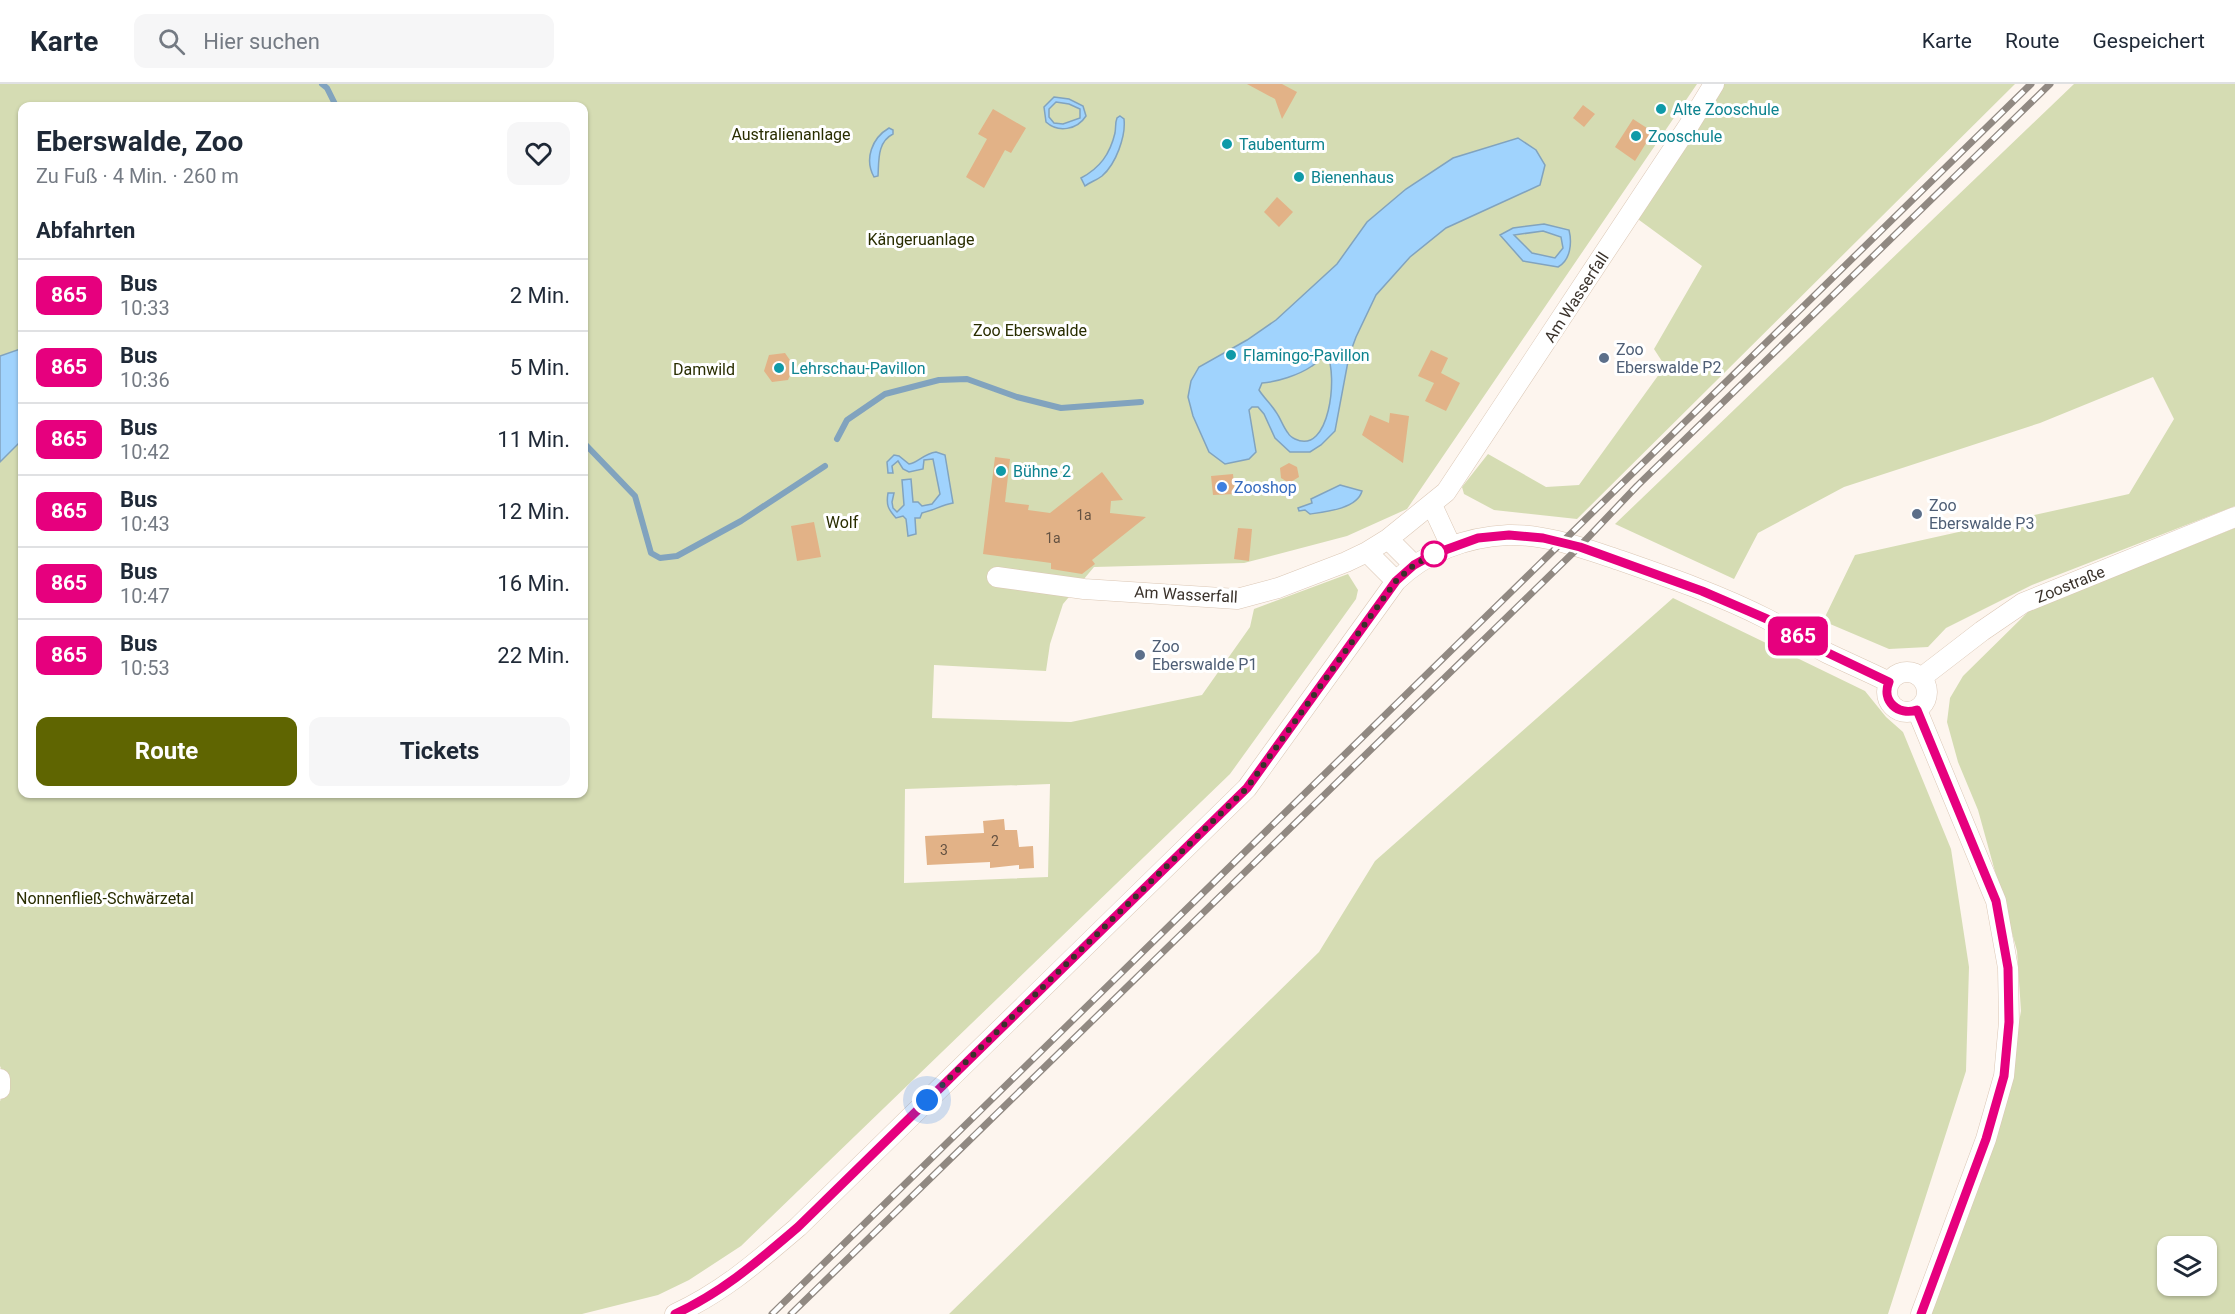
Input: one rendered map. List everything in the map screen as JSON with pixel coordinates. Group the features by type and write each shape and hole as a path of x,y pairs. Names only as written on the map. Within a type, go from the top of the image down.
{"street":[{"name":"Am Wasserfall","path":"996,578 1084,589 1237,599 1278,588 1367,552 1388,539 1446,492 1689,126 1714,84"},
{"path":"1432,505 1451,546"},
{"name":"Zoostraße","path":"1921,678 2023,603 2235,517"},
{"path":"675,1314 698,1303 741,1275 798,1227 1247,788 1396,581 1414,565 1451,546 1478,538 1509,535 1543,538 1580,547 1702,591 1767,619 1826,652 1889,682"},
{"path":"1388,539 1414,565"},
{"path":"1367,552 1396,581"},
{"path":"1908,672 1921,678 1926,686 1927,695 1917,710 1906,712 1890,704 1887,693 1889,682 1894,676 1908,672"},
{"path":"1917,710 1996,901 2008,968 2009,1022 2004,1076 1986,1139 1921,1314"},
{"path":"0,1079 0,1089"}],"green space":[{"path":"0,84 1697,84 1407,509 1347,536 1244,563 1094,567 1063,604 1050,644 1046,671 934,665 932,718 1071,722 1202,695 1250,627 1254,609 1348,574 1358,590 1356,599 1230,774 741,1246 689,1280 658,1295 582,1314 0,1314 0,1101 5,1092 4,1076 0,1066","holes":["1050,784 1048,877 904,883 905,789"]},
{"path":"1721,84 2015,84 1577,519 1494,510 1464,494 1462,487 1488,454 1546,487 1579,485 1665,366 1654,349 1702,266 1635,217"},
{"path":"2074,84 2235,84 2235,506 2032,585 1946,628 1928,647 1889,649 1823,621 1855,555 2129,494 2174,419 2153,377 2040,423 1844,487 1758,533 1734,579 1615,524"},
{"path":"2235,528 2235,1314 1929,1314 2005,1101 2021,1011 2017,951 1978,810 1958,762 1947,722 1950,698 1963,676 2029,611"},
{"path":"1673,598 1865,691 1886,717 1903,732 1951,849 1969,967 1966,1071 1888,1314 949,1314 1319,952 1375,861"}],"water":[{"path":"1054,97 1069,99 1083,106 1086,116 1073,127 1056,128 1046,122 1044,107","holes":["1056,102 1080,109 1080,118 1063,124 1054,123 1049,117 1049,109"]},
{"path":"1120,116 1124,119 1124,126 1122,141 1116,157 1102,176 1085,186 1081,178 1094,170 1107,154 1115,133 1117,118"},
{"path":"889,128 893,130 893,134 881,147 878,176 874,177 870,163 871,150 878,137"},
{"path":"1518,138 1536,150 1545,165 1540,185 1446,228 1410,257 1376,295 1349,356 1335,431 1321,445 1310,452 1290,452 1275,438 1264,414 1258,407 1252,407 1249,410 1256,452 1249,459 1225,464 1209,452 1193,416 1188,397 1191,381 1199,367 1247,340 1276,320 1337,264 1367,222 1406,189 1453,158","holes":["1327,355 1330,365 1331,394 1323,425 1316,436 1307,441 1295,439 1289,434 1259,390 1262,383 1294,375"]},
{"path":"1544,224 1569,230 1570,245 1566,260 1558,267 1523,261 1500,235 1513,228","holes":["1543,231 1561,237 1563,248 1555,258 1532,253 1514,235"]},
{"path":"18,350 18,444 0,462 0,356"},
{"path":"936,452 945,455 953,503 922,513 920,518 915,518 916,534 908,536 906,519 903,516 896,518 889,509 888,493 894,493 892,502 897,512 904,505 902,480 911,479 913,502 918,502 922,506 932,504 940,494 933,459 924,460 923,469 909,472 903,469 898,461 892,466 893,473 888,473 887,462 894,455 909,464"},
{"path":"1340,485 1362,491 1354,502 1347,506 1310,514 1305,510 1299,511 1298,508 1312,503 1311,499"}],"building":[{"path":"1247,84 1282,84 1297,92 1282,119 1275,99"},
{"path":"1583,105 1595,114 1584,127 1573,118"},
{"path":"993,109 1026,128 1011,153 1005,150 984,188 966,177 987,139 978,134"},
{"name":"Zooschule","path":"1633,119 1653,132 1635,161 1615,147"},
{"path":"1277,197 1293,212 1279,227 1264,212"},
{"path":"1431,350 1448,358 1441,373 1460,383 1446,411 1425,401 1434,383 1418,376"},
{"name":"Lehrschau-Pavillon","path":"785,353 794,366 788,380 772,382 764,371 769,355"},
{"path":"1390,413 1409,416 1403,463 1362,435 1370,415 1389,423"},
{"path":"995,457 1010,459 1005,502 1029,505 1028,510 1050,513 1102,472 1123,500 1111,501 1110,513 1146,517 1092,560 1095,564 1082,574 1051,569 1051,563 983,554"},
{"path":"1289,463 1297,467 1299,477 1289,483 1281,478 1280,468"},
{"path":"1233,474 1235,494 1213,495 1211,476"},
{"path":"814,522 821,557 797,561 791,526"},
{"path":"1238,528 1252,529 1249,561 1234,559"},
{"path":"1004,819 1005,830 1017,830 1019,847 1033,846 1034,868 1019,869 1019,865 990,868 990,862 927,865 925,836 984,833 983,821"}],"waterway":[{"path":"322,84 327,88 334,102"},
{"path":"837,439 847,420 885,394 939,380 967,379 1017,397 1061,408 1141,402"},
{"path":"588,447 635,496 651,553 660,558 677,556 741,521 825,466"}],"railway":[{"path":"772,1314 2031,84"},
{"path":"791,1314 1579,547 1637,486 2050,84"}],"bus line":[{"name":"865","path":"675,1314 698,1303 741,1275 798,1227 1247,788 1372,611 1396,581 1414,565 1451,546 1478,538 1509,535 1543,538 1580,547 1702,591 1767,619 1826,652 1889,682 1887,693 1890,704 1900,711 1917,710 1996,901 2008,968 2009,1022 2004,1076 1986,1139 1921,1314"}],"place":[{"name":"Alte Zooschule","path":"1661,109"},
{"name":"Zooschule","path":"1636,136"},
{"name":"Taubenturm","path":"1227,144"},
{"name":"Bienenhaus","path":"1299,177"},
{"name":"Flamingo-Pavillon","path":"1231,355"},
{"name":"Zoo Eberswalde P2","path":"1604,358"},
{"name":"Lehrschau-Pavillon","path":"779,368"},
{"name":"Bühne 2","path":"1001,471"},
{"name":"Zooshop","path":"1222,487"},
{"name":"Zoo Eberswalde P3","path":"1917,514"},
{"name":"Zoo Eberswalde P1","path":"1140,655"}],"route":[{"path":"927,1100 1247,788 1372,611 1396,581 1414,565 1434,554"}],"park label":[{"name":"Australienanlage","path":"791,134"},
{"name":"Kängeruanlage","path":"921,239"},
{"name":"Zoo Eberswalde","path":"1030,330"},
{"name":"Damwild","path":"704,369"},
{"name":"Wolf","path":"842,522"},
{"name":"Nonnenfließ-Schwärzetal","path":"105,898"}]}
